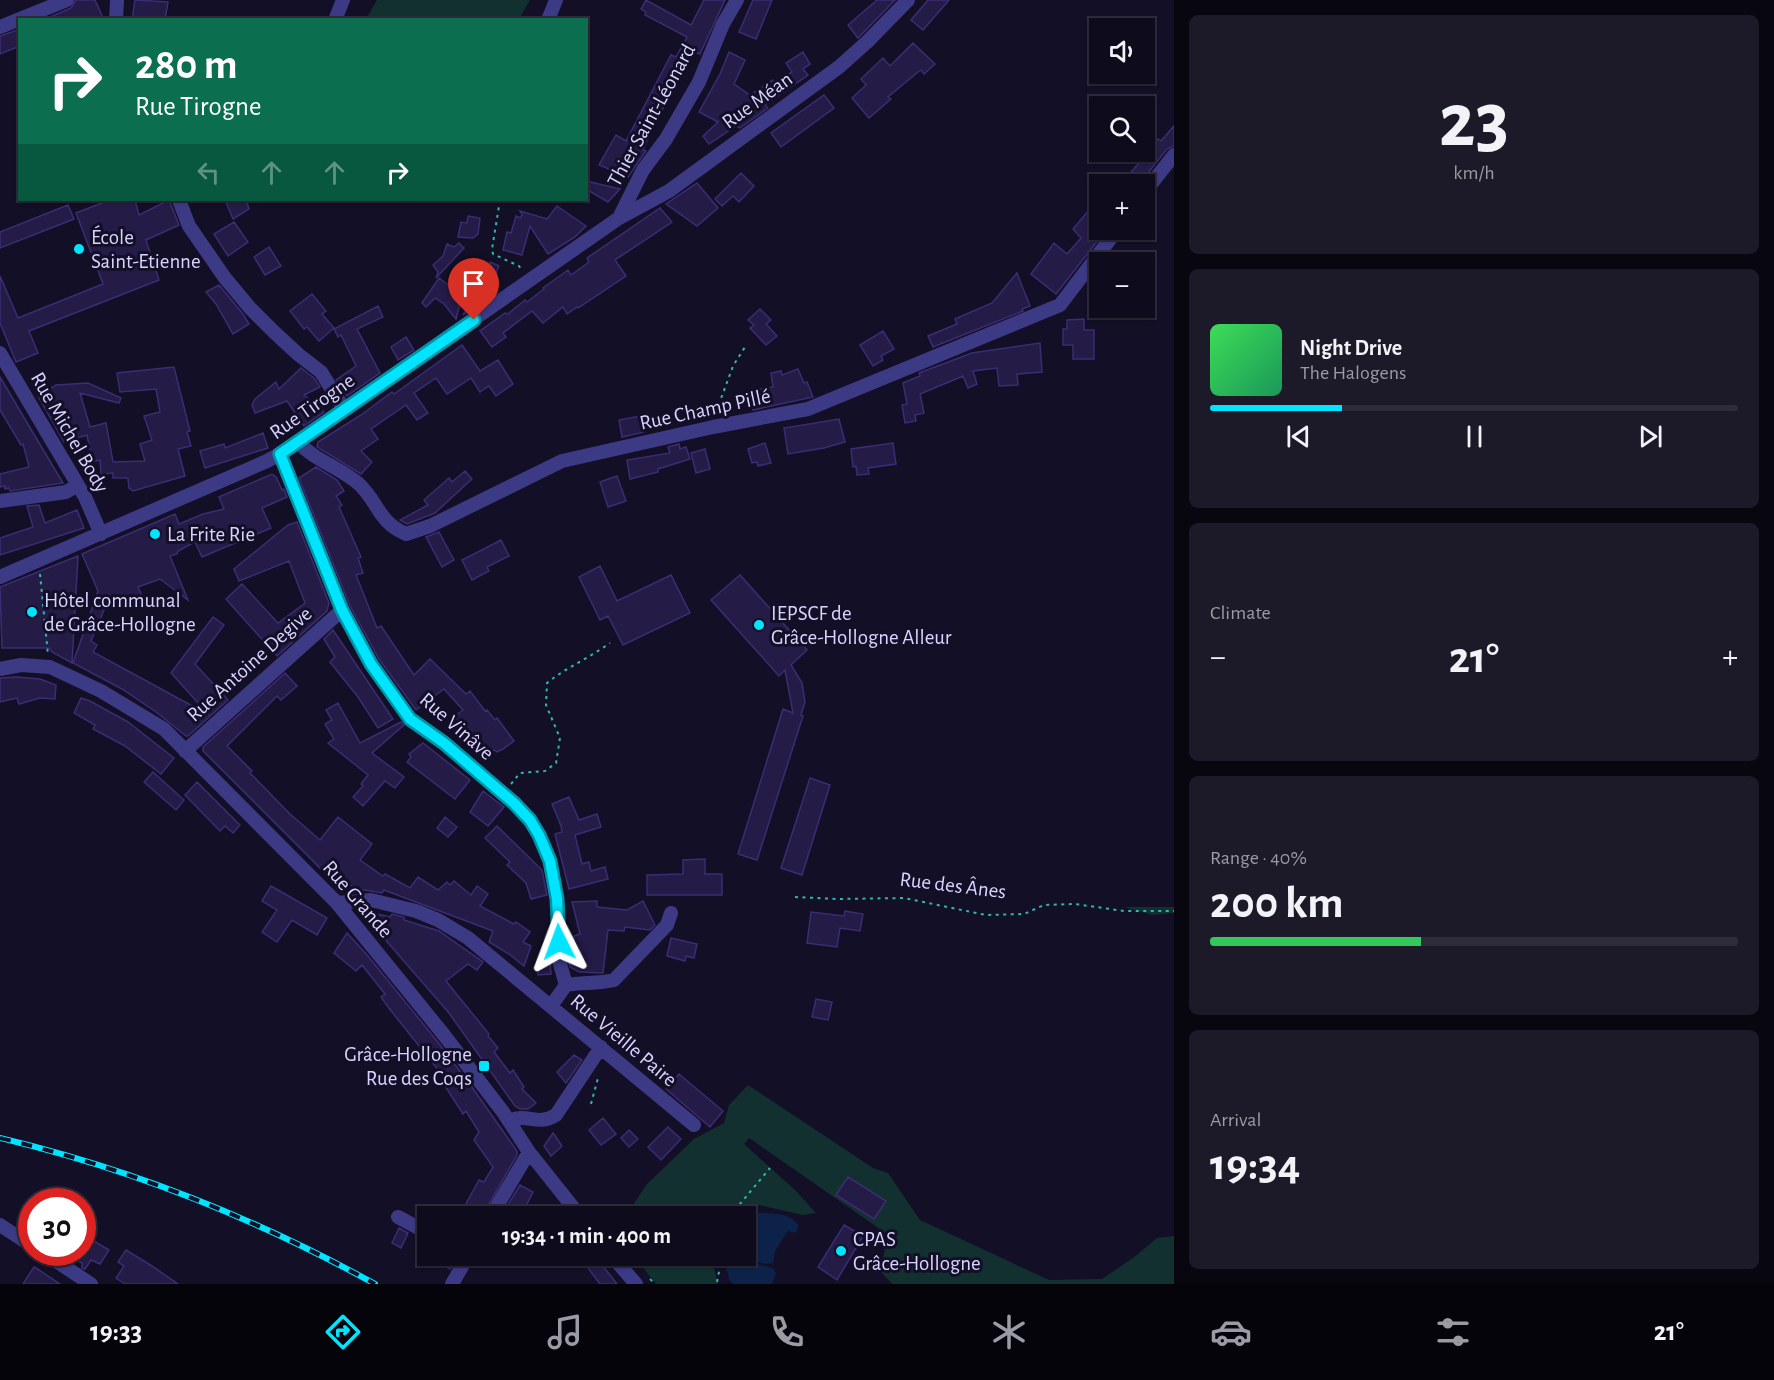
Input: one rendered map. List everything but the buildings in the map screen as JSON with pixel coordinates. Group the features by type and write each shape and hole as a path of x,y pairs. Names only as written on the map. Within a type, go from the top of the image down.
{"street":[{"path":"22,18 67,0"},
{"path":"116,18 117,0"},
{"path":"337,18 343,0"},
{"path":"549,18 556,0"},
{"name":"Thier Saint-Léonard","path":"619,218 644,170 666,139 699,82 723,24 737,0"},
{"name":"Rue Méan","path":"619,218 669,191 839,67 908,0"},
{"path":"0,27 18,20"},
{"path":"1155,179 1174,155"},
{"path":"179,201 189,226 225,278 274,332 298,355 321,372 344,409"},
{"name":"Rue Tirogne","path":"0,577 280,454 619,218"},
{"name":"Rue Champ Pillé","path":"298,442 305,450 342,471 360,485 383,518 394,529 406,534 430,526 562,461 713,427 808,409 1060,305 1109,240"},
{"name":"Rue Michel Body","path":"0,353 78,485 101,534"},
{"name":"Rue Vinâve","path":"280,454 342,610 371,664 410,719 444,743 503,793 530,820 550,861 557,899 559,995"},
{"path":"0,501 66,492 78,485"},
{"name":"Rue Antoine Degive","path":"185,751 342,610"},
{"path":"0,669 21,665 50,667"},
{"name":"Rue Grande","path":"50,667 101,691 164,729 337,903 444,1035 509,1120 529,1152 572,1206"},
{"name":"Rue Vieille Paire","path":"337,903 371,900 416,911 438,920 468,938 559,995 601,1047 694,1125"},
{"path":"559,995 580,982 614,980 667,925 671,913"},
{"path":"509,1120 519,1116 548,1120 556,1115 601,1047"},
{"path":"497,1206 529,1152"},
{"path":"398,1217 417,1227"},
{"path":"0,1226 18,1237"},
{"path":"63,1266 91,1284"},
{"path":"452,1284 462,1266"},
{"path":"621,1266 636,1284"}],"path":[{"path":"500,201 493,254 519,266 530,282"},
{"path":"713,427 714,417 734,366 745,347"},
{"path":"39,561 50,667"},
{"path":"503,793 520,773 545,771 556,762 560,738 546,705 547,683 565,669 597,653 610,643"},
{"name":"Rue des Ânes","path":"795,897 904,898 986,915 1024,914 1044,905 1075,904 1124,910 1174,910"},
{"path":"738,1206 770,1168"},
{"path":"717,1282 720,1266"}],"green space":[{"path":"377,0 530,0 520,18 367,18"},
{"path":"1124,907 1174,907 1174,913 1152,915"},
{"path":"748,1085 873,1168 888,1173 920,1220 1049,1280 1102,1279 1157,1238 1174,1236 1174,1284 892,1284 881,1272 887,1234 749,1138 744,1144 795,1190 816,1213 803,1215 759,1205 632,1206 646,1185 694,1139 724,1123 729,1105"},
{"path":"642,1266 713,1266 718,1284 656,1284"}],"water":[{"path":"756,1213 789,1217 798,1225 797,1231 794,1233 788,1231 775,1251 773,1263 756,1262"},
{"path":"756,1264 773,1268 776,1273 772,1284 734,1284 730,1281 725,1266 756,1266"}],"railway":[{"path":"0,1138 97,1165 192,1198 285,1238 375,1284"}],"place":[{"name":"École Saint-Etienne","path":"79,249"},
{"name":"La Frite Rie","path":"155,534"},
{"name":"Hôtel communal de Grâce-Hollogne","path":"32,612"},
{"name":"IEPSCF de Grâce-Hollogne Alleur","path":"759,625"},
{"name":"Grâce-Hollogne Rue des Coqs","path":"484,1066"},
{"name":"CPAS Grâce-Hollogne","path":"841,1251"}],"route":[{"path":"474,320 280,454 342,610 371,664 410,719 444,743 514,803 530,820 539,835 550,861 557,899 559,942"}]}
